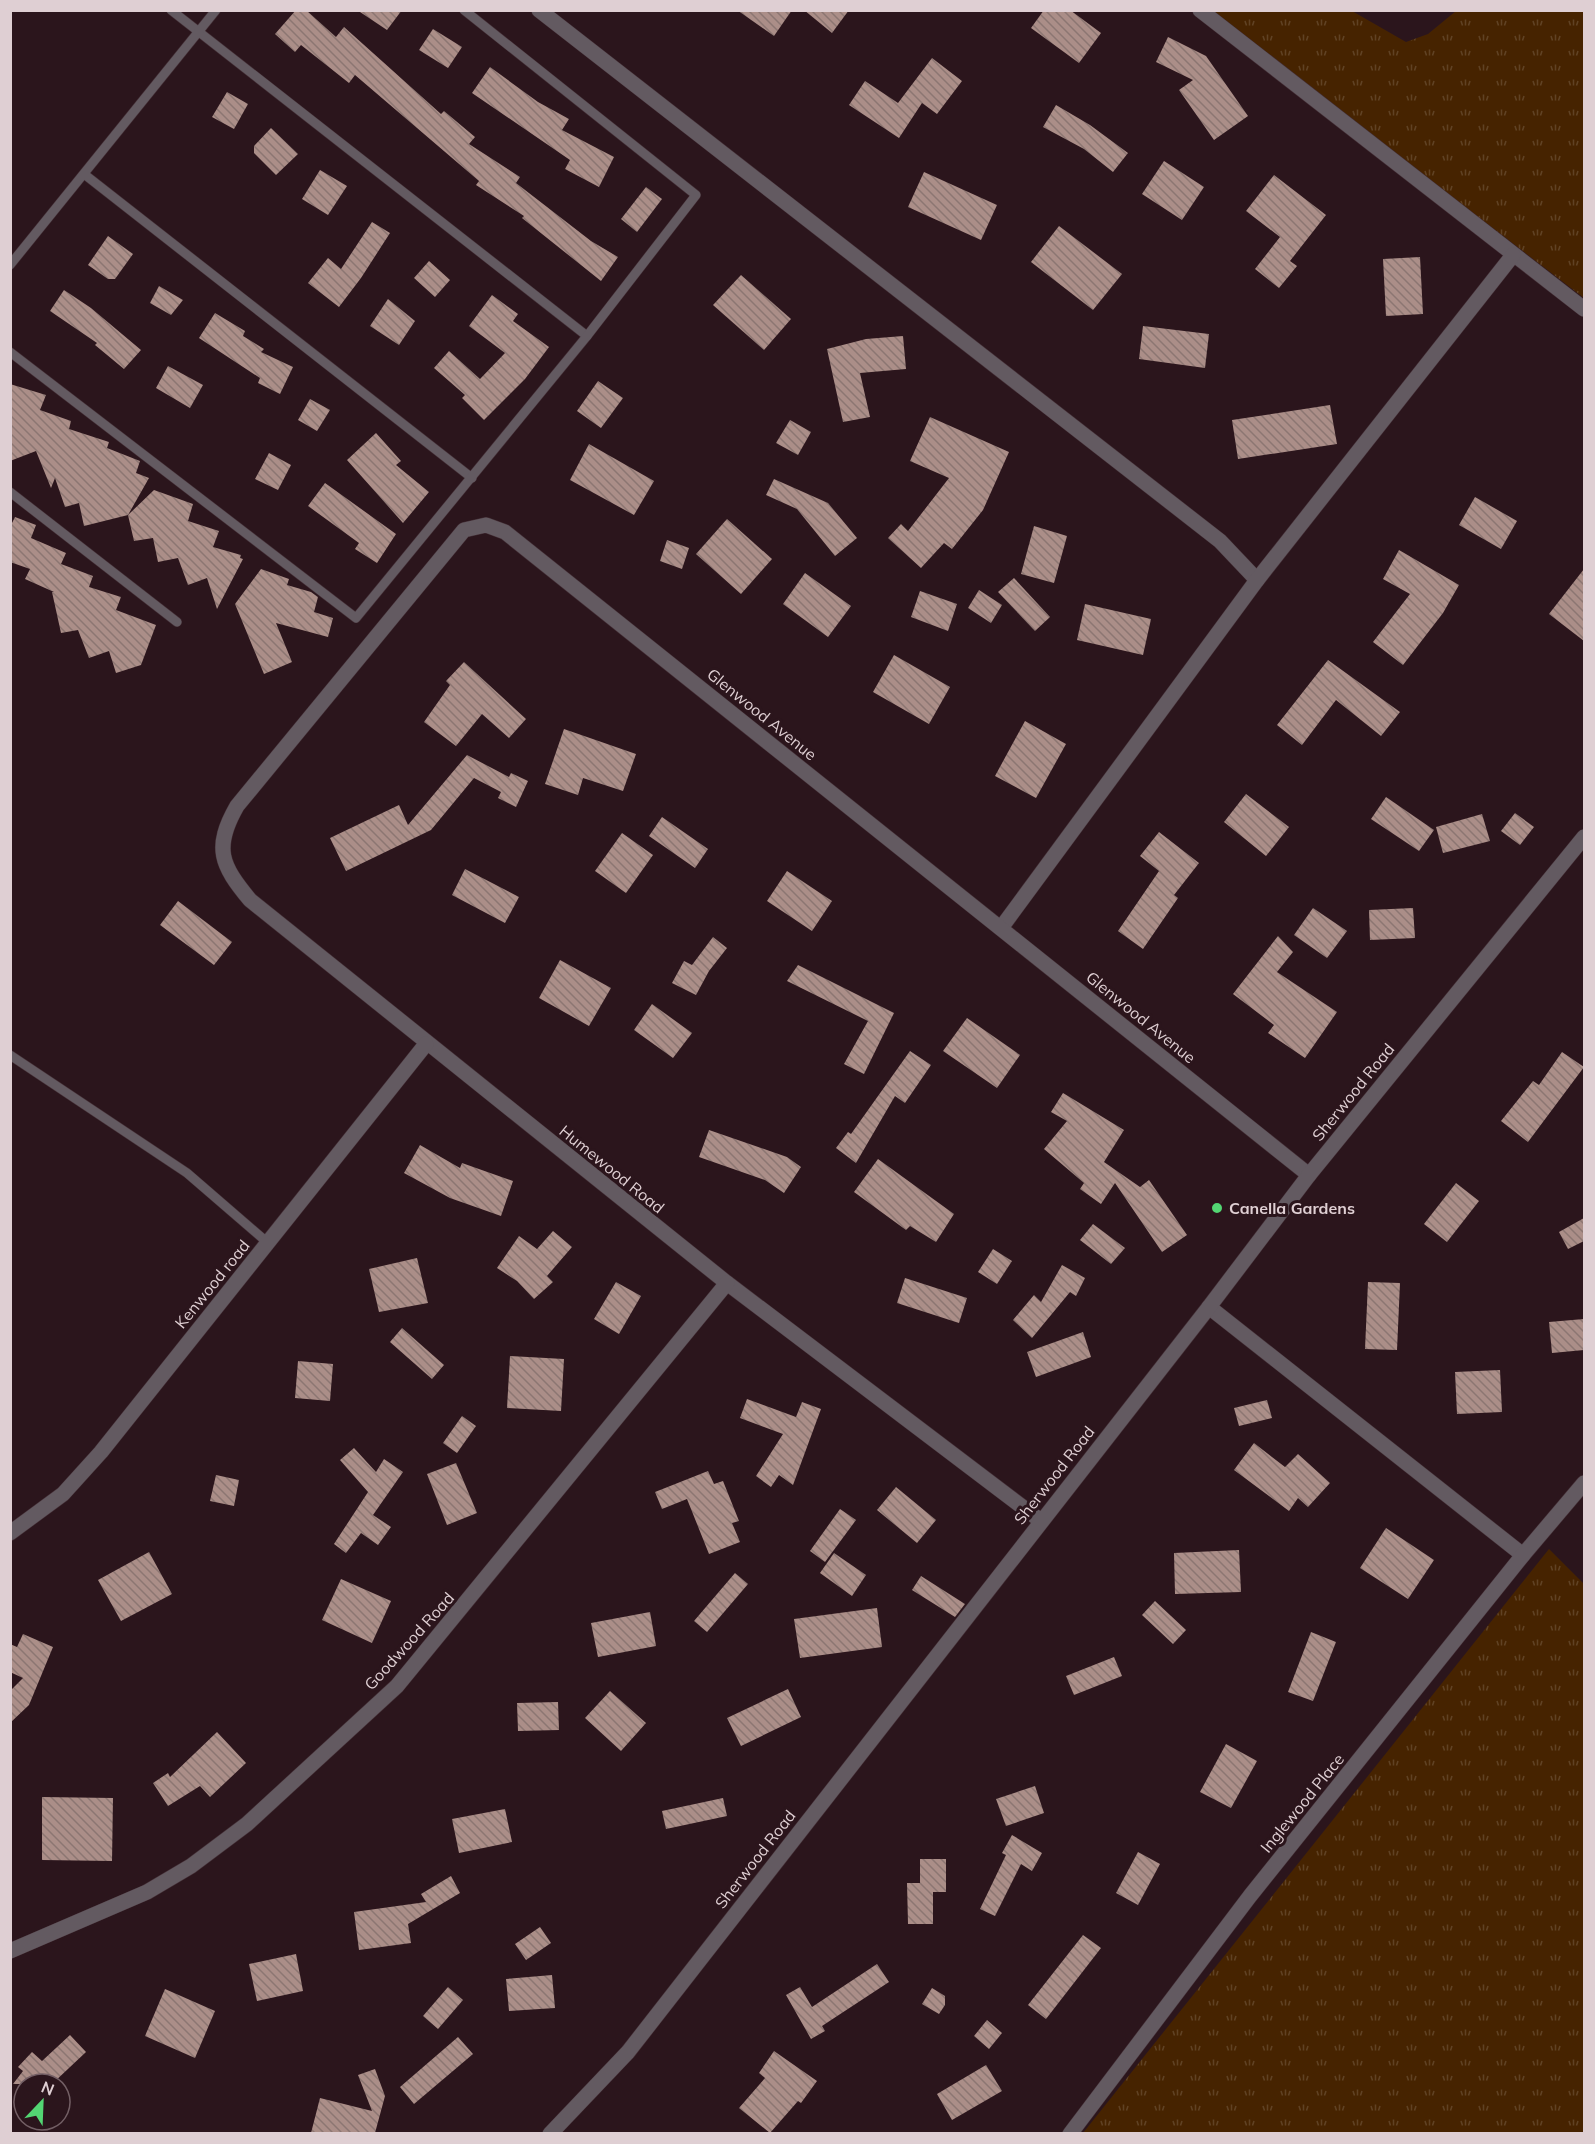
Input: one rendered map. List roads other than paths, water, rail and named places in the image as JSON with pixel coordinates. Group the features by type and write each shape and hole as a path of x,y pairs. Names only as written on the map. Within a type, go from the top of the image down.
{"street":[{"path":"539,10 1220,541 1257,580"},
{"path":"1200,10 1584,309"},
{"path":"1001,928 1257,580 1513,255"},
{"name":"Glenwood Avenue","path":"237,807 464,530 486,525 505,532 1309,1175"},
{"name":"Humewood Road","path":"237,807 222,840 223,859 230,876 250,900 426,1044 727,1284 1041,1521"},
{"name":"Sherwood Road","path":"550,2133 628,2052 1209,1307 1309,1175 1584,837"},
{"name":"Kenwood road","path":"10,1533 63,1494 101,1452 426,1044"},
{"name":"Goodwood Road","path":"10,1951 147,1892 191,1866 247,1824 397,1686 727,1284"},
{"path":"1209,1307 1523,1555"},
{"name":"Inglewood Place","path":"1070,2133 1250,1896 1523,1555 1584,1483"},
{"path":"1568,1500 1584,1499"}],"lane":[{"path":"171,10 587,336"},
{"path":"10,265 216,10"},
{"path":"10,352 356,618 587,336 696,195 464,10"},
{"path":"84,174 472,478"},
{"path":"10,492 177,621"},
{"path":"10,1055 187,1173 268,1243"}],"place":[{"name":"Canella Gardens","path":"1217,1208"}]}
